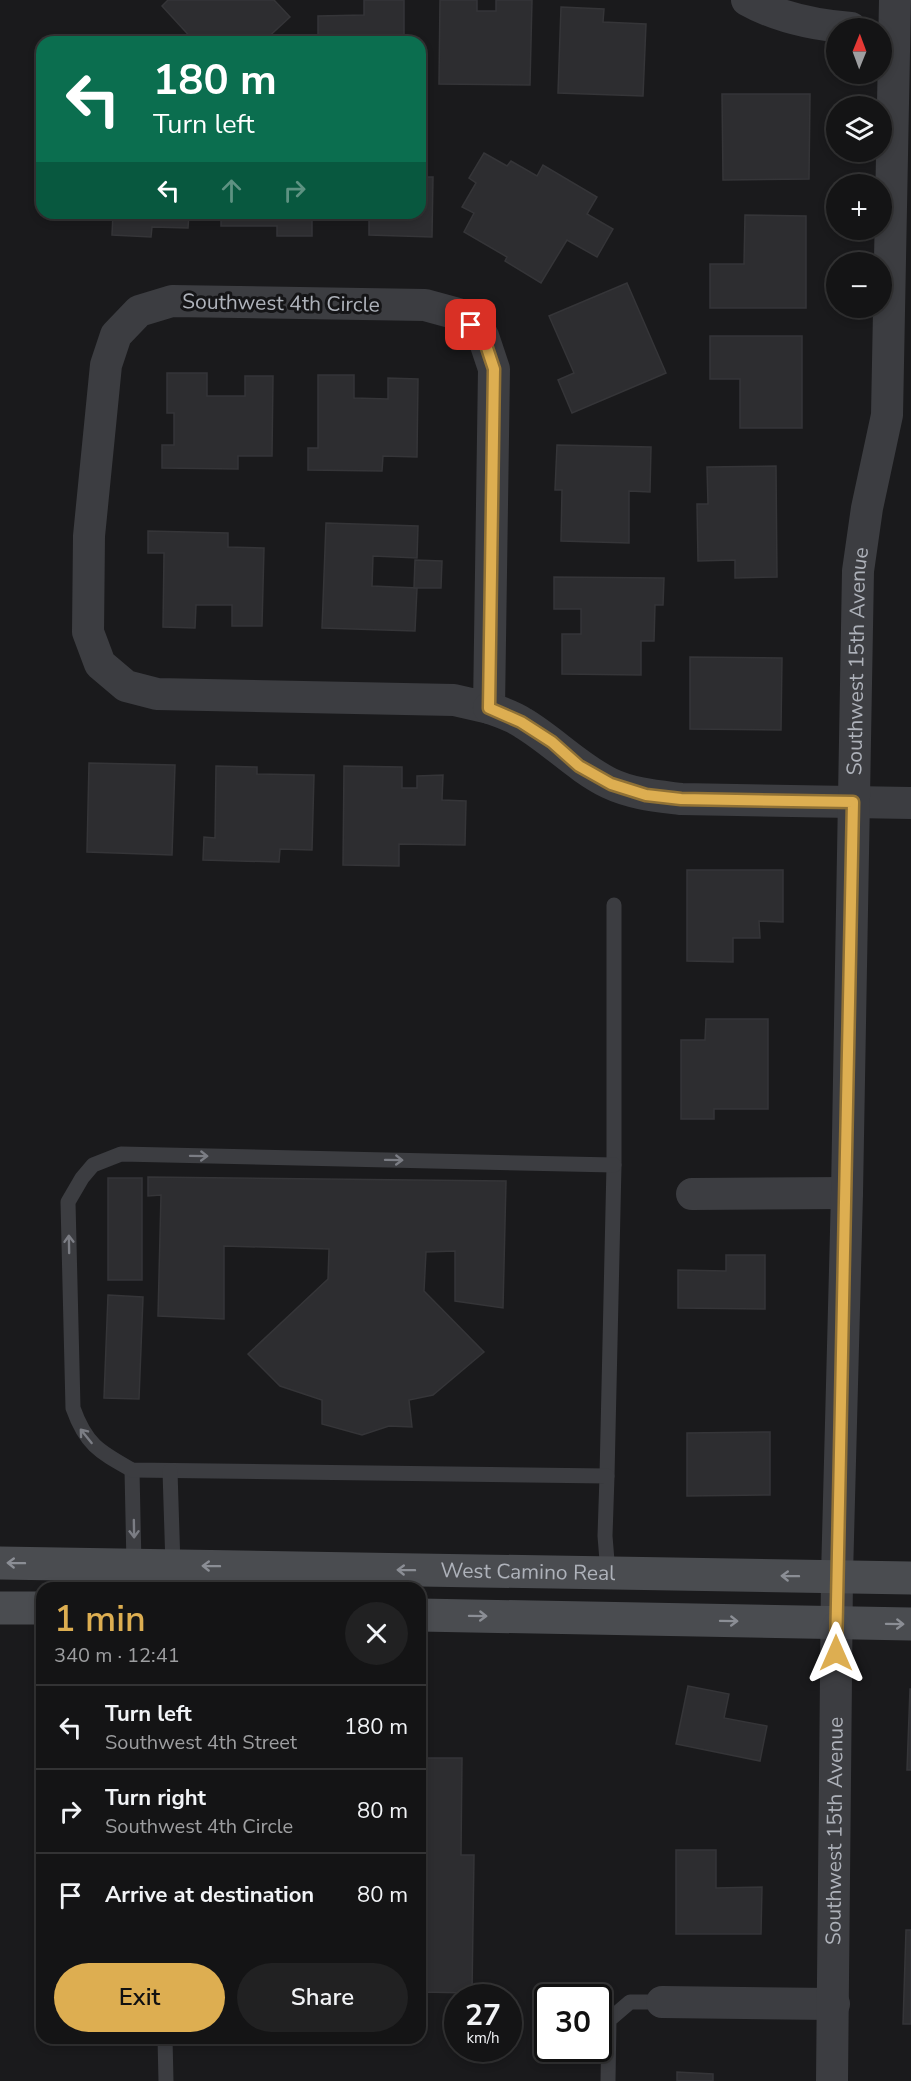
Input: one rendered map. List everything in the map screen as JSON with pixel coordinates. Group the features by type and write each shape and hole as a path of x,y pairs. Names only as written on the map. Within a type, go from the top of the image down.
{"street":[{"path":"747,0 785,17 826,26"},
{"name":"Southwest 15th Avenue","path":"832,2081 836,1623 847,1192 858,572 867,508 899,416 895,22"},
{"name":"Southwest 4th Circle","path":"489,708 494,369 483,336 458,314 425,305 172,301 139,311 116,335 106,365 89,536 88,632 100,664 126,686 157,694 454,700 489,708 521,722 552,742 579,766 611,784 646,795 681,799 911,803"},
{"path":"692,1194 847,1192"},
{"name":"West Camino Real","path":"0,1563 141,1577 608,1573 911,1578"},
{"path":"0,1608 36,1608"},
{"path":"426,1615 911,1624"},
{"path":"662,2002 834,2004"}],"lane":[{"path":"608,1573 605,1536 614,1165 614,905"},
{"path":"607,1476 132,1470 100,1452 81,1430 73,1408 68,1202 82,1178 93,1165 121,1154 614,1165"},
{"path":"132,1470 141,1577"},
{"path":"169,1577 170,1471"},
{"path":"608,2081 609,2020 630,2002 662,2002"},
{"path":"165,2044 166,2081"}],"building":[{"path":"168,0 274,0 290,17 269,36 190,36 162,6"},
{"path":"364,0 404,0 404,36 318,36 318,16 364,15"},
{"path":"440,0 477,0 477,11 496,11 496,0 532,0 530,85 439,84"},
{"path":"561,7 604,9 603,22 646,24 643,96 558,93"},
{"path":"722,94 810,94 809,179 723,180"},
{"path":"484,153 507,166 511,161 537,176 543,165 597,197 587,214 613,229 597,257 567,240 541,283 505,261 507,257 464,232 474,213 462,207 476,183 469,178"},
{"path":"426,177 433,177 432,237 369,235 369,219 426,219"},
{"path":"745,215 806,216 806,308 710,308 710,264 744,264"},
{"path":"113,219 189,219 188,228 152,227 151,237 112,235"},
{"path":"221,219 312,219 312,236 277,236 277,226 221,226"},
{"path":"627,283 666,373 572,413 558,380 574,373 549,316"},
{"path":"710,336 802,336 802,428 740,428 740,379 710,379"},
{"path":"167,373 207,373 207,396 245,396 245,376 273,376 272,456 238,456 238,469 162,468 162,445 174,445 174,413 167,413"},
{"path":"318,375 354,375 354,398 388,399 388,378 418,379 417,457 383,456 382,471 308,470 308,448 318,448"},
{"path":"557,445 651,447 650,492 629,491 629,543 561,541 562,490 555,490"},
{"path":"776,466 777,577 735,578 735,560 698,561 697,504 708,504 707,467"},
{"path":"326,523 418,526 417,558 373,556 372,586 417,588 415,631 322,628"},
{"path":"148,531 228,533 228,547 264,548 262,626 232,626 232,605 196,605 195,628 163,627 164,553 148,553"},
{"path":"415,560 442,561 441,588 414,588"},
{"path":"554,577 664,578 663,605 655,605 654,641 641,641 641,675 562,674 562,634 581,634 581,609 554,609"},
{"path":"690,657 782,658 781,730 690,729"},
{"path":"89,763 175,765 172,855 87,852"},
{"path":"216,766 257,767 257,774 314,775 312,850 280,849 279,862 203,860 204,837 215,838"},
{"path":"344,766 402,767 402,788 417,788 417,776 443,775 442,800 466,801 465,845 399,844 399,866 343,865"},
{"path":"687,870 783,870 783,922 759,921 760,938 733,938 733,962 687,961"},
{"path":"706,1019 768,1019 768,1109 714,1109 714,1119 681,1119 681,1040 705,1040"},
{"path":"148,1177 506,1181 503,1308 455,1301 455,1251 426,1252 424,1291 484,1352 433,1395 409,1400 412,1427 389,1426 362,1435 322,1424 322,1400 280,1386 248,1354 328,1279 329,1249 224,1246 224,1319 158,1316 161,1195 148,1196"},
{"path":"108,1178 142,1178 142,1280 108,1280"},
{"path":"726,1255 765,1255 765,1309 678,1308 678,1270 726,1271"},
{"path":"108,1295 143,1297 139,1399 104,1398"},
{"path":"770,1432 770,1495 687,1496 687,1433"},
{"path":"688,1686 729,1694 724,1718 767,1726 760,1761 676,1744"},
{"path":"910,1689 911,1770 907,1770"},
{"path":"426,1758 462,1758 461,1855 474,1855 472,1984 444,1984 444,1992 426,1992"},
{"path":"676,1850 716,1850 716,1888 762,1887 761,1934 676,1934"},
{"path":"906,1930 911,1930 911,2024 903,2024"},
{"path":"677,2072 713,2074 713,2081 677,2081"}],"route":[{"path":"471,325 483,336 494,369 489,708 521,722 552,742 579,766 611,784 646,795 681,799 853,802 836,1653"}]}
